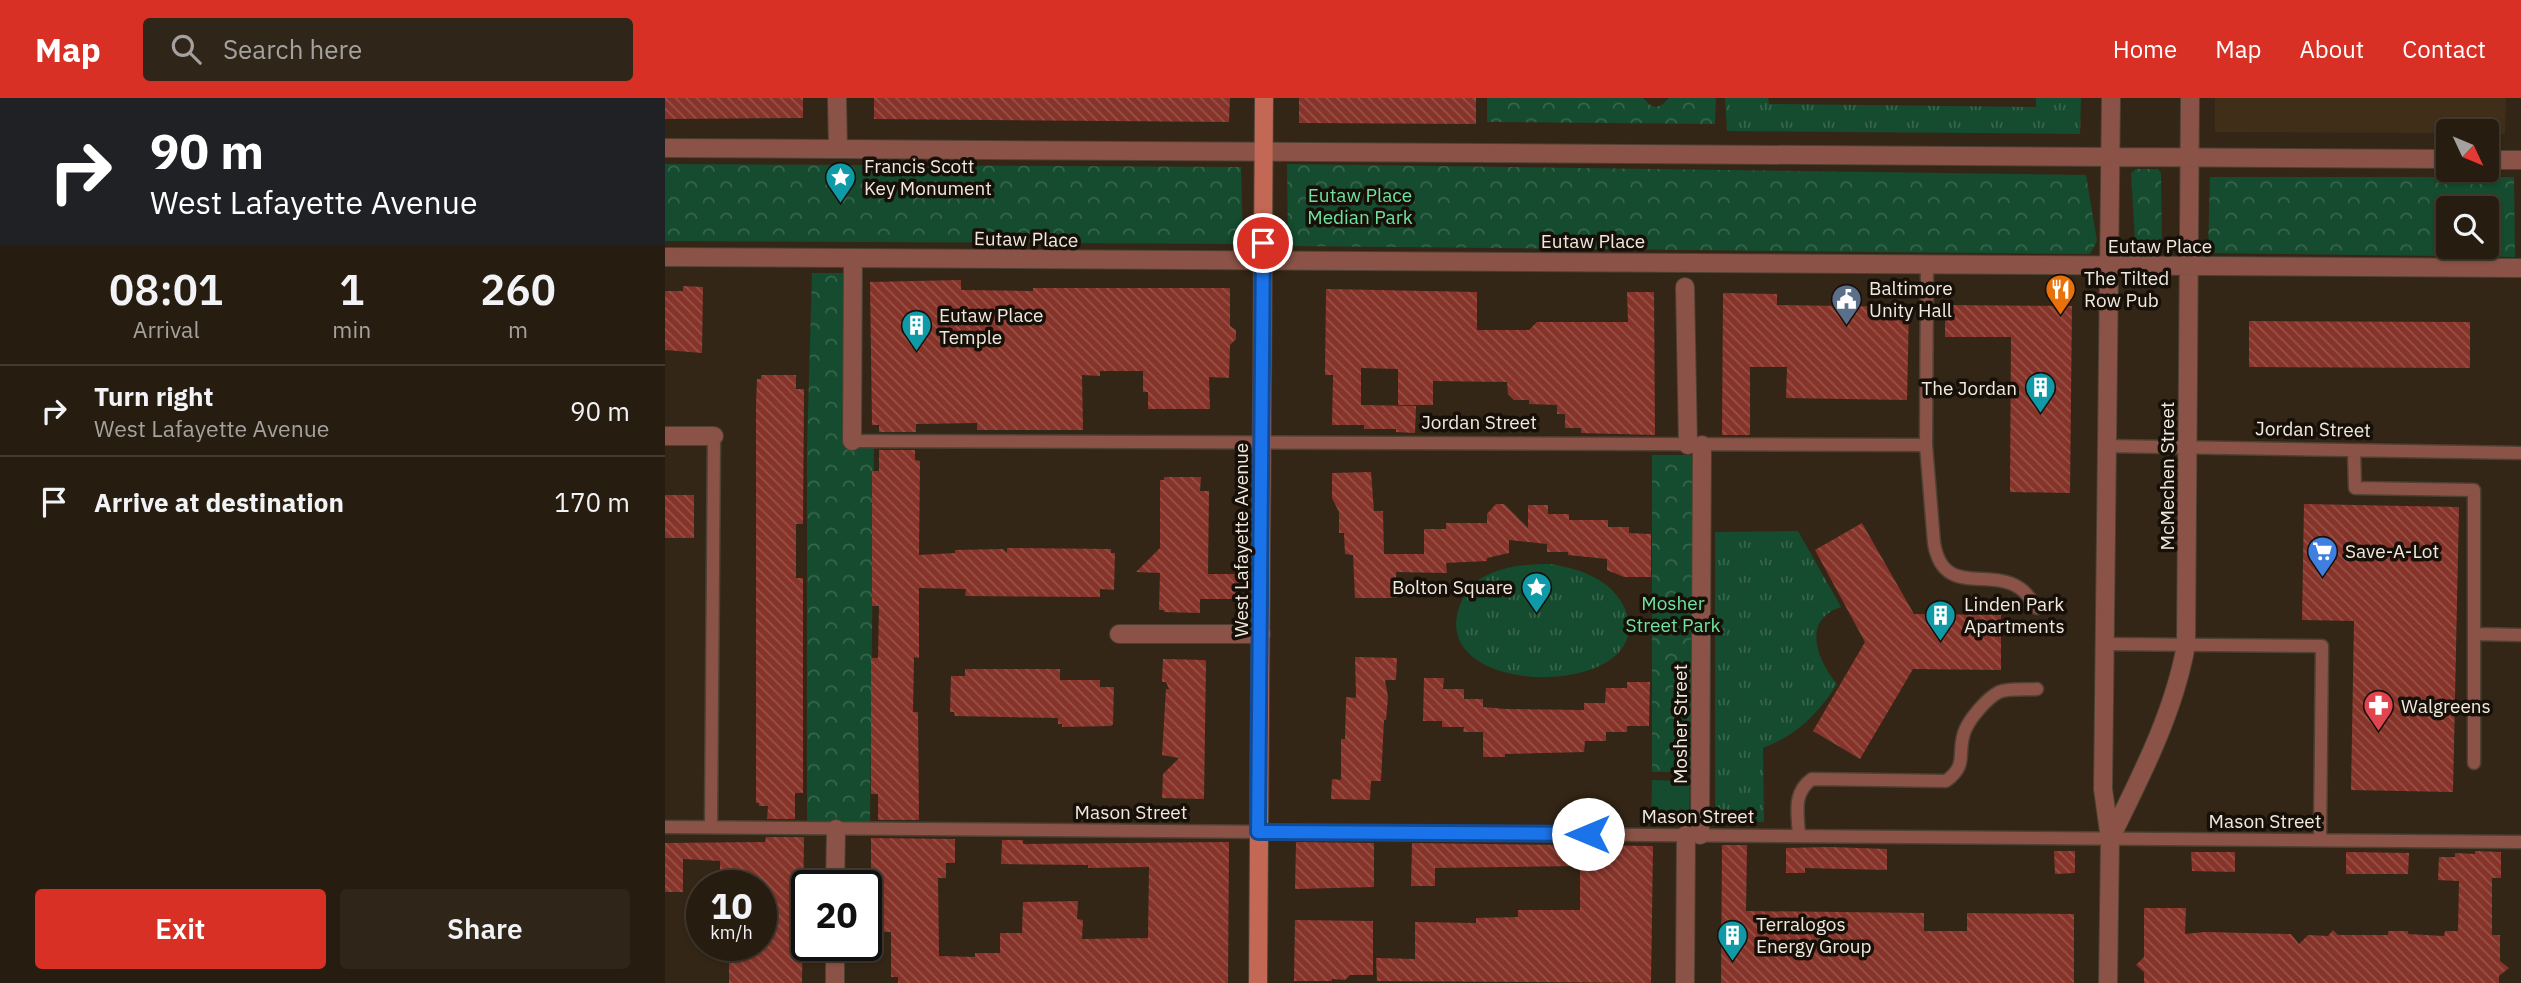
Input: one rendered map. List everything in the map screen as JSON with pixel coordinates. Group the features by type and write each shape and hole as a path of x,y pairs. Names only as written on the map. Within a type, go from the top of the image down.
{"main road":[{"name":"West Lafayette Avenue","path":"1258,983 1264,98"}],"street":[{"path":"837,98 838,149"},
{"name":"McMechen Street","path":"2108,983 2110,839 2102,789 2111,98"},
{"name":"McMechen Street","path":"2110,839 2169,706 2181,671 2186,645 2190,98"},
{"path":"665,148 2436,159"},
{"path":"2499,160 2521,160"},
{"name":"Eutaw Place","path":"665,257 2521,268"},
{"path":"852,441 853,258"},
{"name":"Mosher Street","path":"1685,287 1695,445 1693,835 1685,983"},
{"path":"665,436 714,436"},
{"path":"1119,634 1261,634"},
{"path":"835,870 836,829"},
{"path":"835,961 835,983"}],"lane":[{"path":"1927,265 1926,445 1935,554 1943,566 1960,579 2004,582 2018,587 2037,608"},
{"path":"711,827 714,436"},
{"name":"Jordan Street","path":"852,441 1926,445"},
{"name":"Jordan Street","path":"2105,446 2521,453"},
{"path":"2354,451 2355,488 2474,490 2474,764"},
{"path":"2474,634 2521,635"},
{"path":"2104,644 2322,646 2320,841"},
{"path":"1799,836 1797,797 1812,779 1946,781 1956,774 1961,763 1964,732 1989,700 2001,691 2037,689"},
{"name":"Mason Street","path":"665,827 2521,842"}],"shaded area":[{"path":"2215,98 2506,98 2505,134 2499,134 2499,119 2436,119 2436,133 2215,132"}],"green space":[{"path":"1487,98 1643,98 1656,107 1669,98 1716,98 1715,124 1487,122"},
{"path":"1725,98 1768,98 1769,104 2036,107 2036,98 2081,98 2080,134 1727,131"},
{"path":"665,164 1241,167 1243,244 665,241"},
{"name":"Eutaw Place Median Park","path":"1287,164 2086,175 2097,241 2090,254 1288,246"},
{"path":"2136,169 2158,169 2161,173 2162,243 2161,248 2153,255 2139,248 2135,241 2131,173"},
{"path":"2210,177 2436,177 2436,182 2499,182 2499,177 2514,177 2515,257 2499,257 2499,196 2436,196 2436,256 2208,253"},
{"path":"812,273 850,273 850,434 874,441 870,821 807,822 807,450"},
{"name":"Mosher Street Park","path":"1652,455 1695,455 1695,772 1652,772"},
{"path":"1798,531 1841,607 1821,621 1817,631 1819,653 1837,684 1806,722 1786,737 1763,748 1764,822 1715,821 1715,532"},
{"path":"1551,564 1594,577 1612,590 1625,609 1627,639 1610,660 1579,673 1542,677 1506,672 1475,659 1458,636 1460,605 1466,593 1475,583 1498,571 1525,565"},
{"path":"1652,780 1690,781 1689,824 1651,823"}],"building":[{"path":"665,98 803,98 803,118 665,119"},
{"path":"874,98 1230,98 1229,122 874,119"},
{"path":"1299,98 1476,98 1476,124 1299,123"},
{"path":"961,280 961,290 1230,288 1230,326 1236,330 1236,339 1230,345 1229,378 1209,377 1210,409 1148,409 1148,392 1143,392 1143,371 1100,371 1100,376 1082,375 1083,430 977,430 977,423 916,424 916,432 879,432 879,425 872,425 870,282"},
{"path":"683,286 703,287 702,353 665,350 665,291 683,291"},
{"path":"1326,289 1477,292 1477,330 1529,330 1537,322 1628,322 1627,292 1654,292 1655,435 1581,433 1581,428 1565,428 1565,414 1557,414 1557,405 1529,404 1529,400 1514,400 1508,394 1507,382 1433,381 1433,405 1398,405 1398,369 1361,368 1361,405 1416,406 1415,433 1396,432 1396,429 1364,429 1364,425 1332,425 1333,375 1325,375"},
{"path":"1723,293 1777,294 1777,305 1909,307 1907,400 1786,398 1787,367 1750,367 1750,435 1722,435"},
{"name":"The Jordan","path":"1945,305 2072,306 2070,493 2010,492 2011,337 1945,337"},
{"path":"2249,321 2470,322 2470,368 2249,367"},
{"path":"761,375 796,375 796,389 804,389 803,524 796,524 796,578 803,578 803,793 795,793 795,819 767,819 768,806 759,806 759,803 756,803 756,404 757,379 761,379"},
{"path":"879,450 915,450 915,460 920,461 919,555 955,553 955,550 1003,549 1007,553 1007,548 1111,549 1111,553 1115,553 1114,590 1100,589 1100,597 965,596 966,589 919,588 919,658 914,657 913,712 918,712 919,820 878,820 878,794 871,794 871,658 878,658 879,606 872,606 872,471 879,471"},
{"path":"1371,472 1374,511 1383,511 1384,554 1424,554 1424,529 1446,529 1446,523 1487,523 1487,514 1496,504 1504,504 1528,528 1528,505 1548,505 1548,514 1569,514 1569,520 1608,520 1608,527 1629,527 1629,533 1651,534 1651,577 1624,577 1607,570 1607,559 1568,555 1568,552 1547,552 1547,544 1509,540 1509,553 1487,558 1487,561 1446,563 1447,573 1396,572 1397,598 1355,598 1353,555 1345,554 1344,533 1339,533 1339,512 1332,498 1332,473"},
{"path":"1164,477 1201,477 1200,491 1209,491 1208,574 1239,574 1239,599 1200,599 1200,613 1159,610 1160,573 1136,572 1160,548 1160,480 1164,480"},
{"path":"665,495 694,495 694,538 665,538"},
{"path":"2304,504 2459,507 2453,792 2351,790 2354,621 2302,620"},
{"name":"Linden Park Apartments","path":"1862,523 1914,614 2001,615 2001,670 1913,669 1860,759 1813,731 1865,642 1815,550"},
{"path":"1355,657 1397,658 1396,680 1385,680 1388,697 1381,781 1371,781 1370,800 1331,799 1332,779 1341,780 1341,739 1345,739 1346,697 1356,698"},
{"path":"1163,659 1206,662 1204,799 1162,798 1163,774 1179,758 1162,755 1166,689 1169,689 1166,682 1162,682"},
{"path":"965,669 1060,669 1060,680 1100,680 1100,687 1114,687 1113,724 1062,727 1062,724 1058,724 1058,718 955,716 954,712 950,712 951,676 965,676"},
{"path":"1424,678 1444,678 1443,689 1464,689 1464,699 1483,699 1483,707 1506,709 1584,710 1584,703 1605,703 1606,688 1627,688 1627,682 1650,682 1649,726 1627,726 1627,732 1606,732 1606,741 1585,741 1584,752 1483,757 1483,732 1463,732 1464,727 1442,727 1442,721 1423,721"},
{"path":"766,837 804,837 804,870 791,870 791,961 802,961 802,983 729,983 729,961 777,961 777,870 720,870 720,861 683,859 683,892 665,892 665,843 765,842"},
{"path":"871,838 955,839 955,863 946,863 946,878 938,878 939,956 975,957 975,953 1000,953 1000,933 1022,933 1023,902 1078,901 1077,919 1083,920 1082,939 1148,938 1149,867 1088,868 1088,865 1001,864 1002,840 1023,840 1023,844 1229,842 1228,983 898,983 898,977 891,977 891,932 882,932 882,870 871,870"},
{"path":"1296,842 1374,843 1374,887 1295,889"},
{"path":"1412,843 1653,846 1651,983 1377,981 1376,958 1415,959 1415,922 1476,923 1476,918 1518,917 1518,910 1580,910 1580,866 1435,868 1435,886 1411,886"},
{"path":"1722,845 1747,845 1746,911 1924,913 1924,931 1967,931 1967,913 2074,914 2074,983 1721,983"},
{"path":"1786,848 1887,849 1887,870 1805,868 1805,873 1786,873"},
{"path":"2054,851 2075,851 2075,873 2055,874"},
{"path":"2475,851 2501,852 2501,878 2492,878 2492,935 2500,935 2500,961 2509,968 2499,976 2499,983 2144,983 2144,972 2136,965 2144,957 2144,908 2186,908 2185,934 2291,934 2299,944 2308,935 2328,936 2333,930 2338,935 2388,935 2388,931 2408,931 2408,934 2444,936 2445,931 2458,931 2459,881 2438,880 2439,857 2455,857 2455,853 2475,854"},
{"path":"2191,852 2235,852 2235,872 2192,871"},
{"path":"2346,852 2409,853 2408,874 2346,874"},
{"path":"1295,920 1373,921 1373,975 1350,975 1345,980 1332,981 1294,981"}],"place":[{"name":"Francis Scott Key Monument","path":"841,204"},
{"name":"The Tilted Row Pub","path":"2061,316"},
{"name":"Baltimore Unity Hall","path":"1846,326"},
{"name":"Eutaw Place Temple","path":"916,353"},
{"name":"The Jordan","path":"2040,415"},
{"name":"Save-A-Lot","path":"2322,578"},
{"name":"Bolton Square","path":"1536,614"},
{"name":"Linden Park Apartments","path":"1941,642"},
{"name":"Walgreens","path":"2378,733"},
{"name":"Terralogos Energy Group","path":"1733,962"}],"route":[{"path":"1263,243 1258,832 1588,834"}]}
